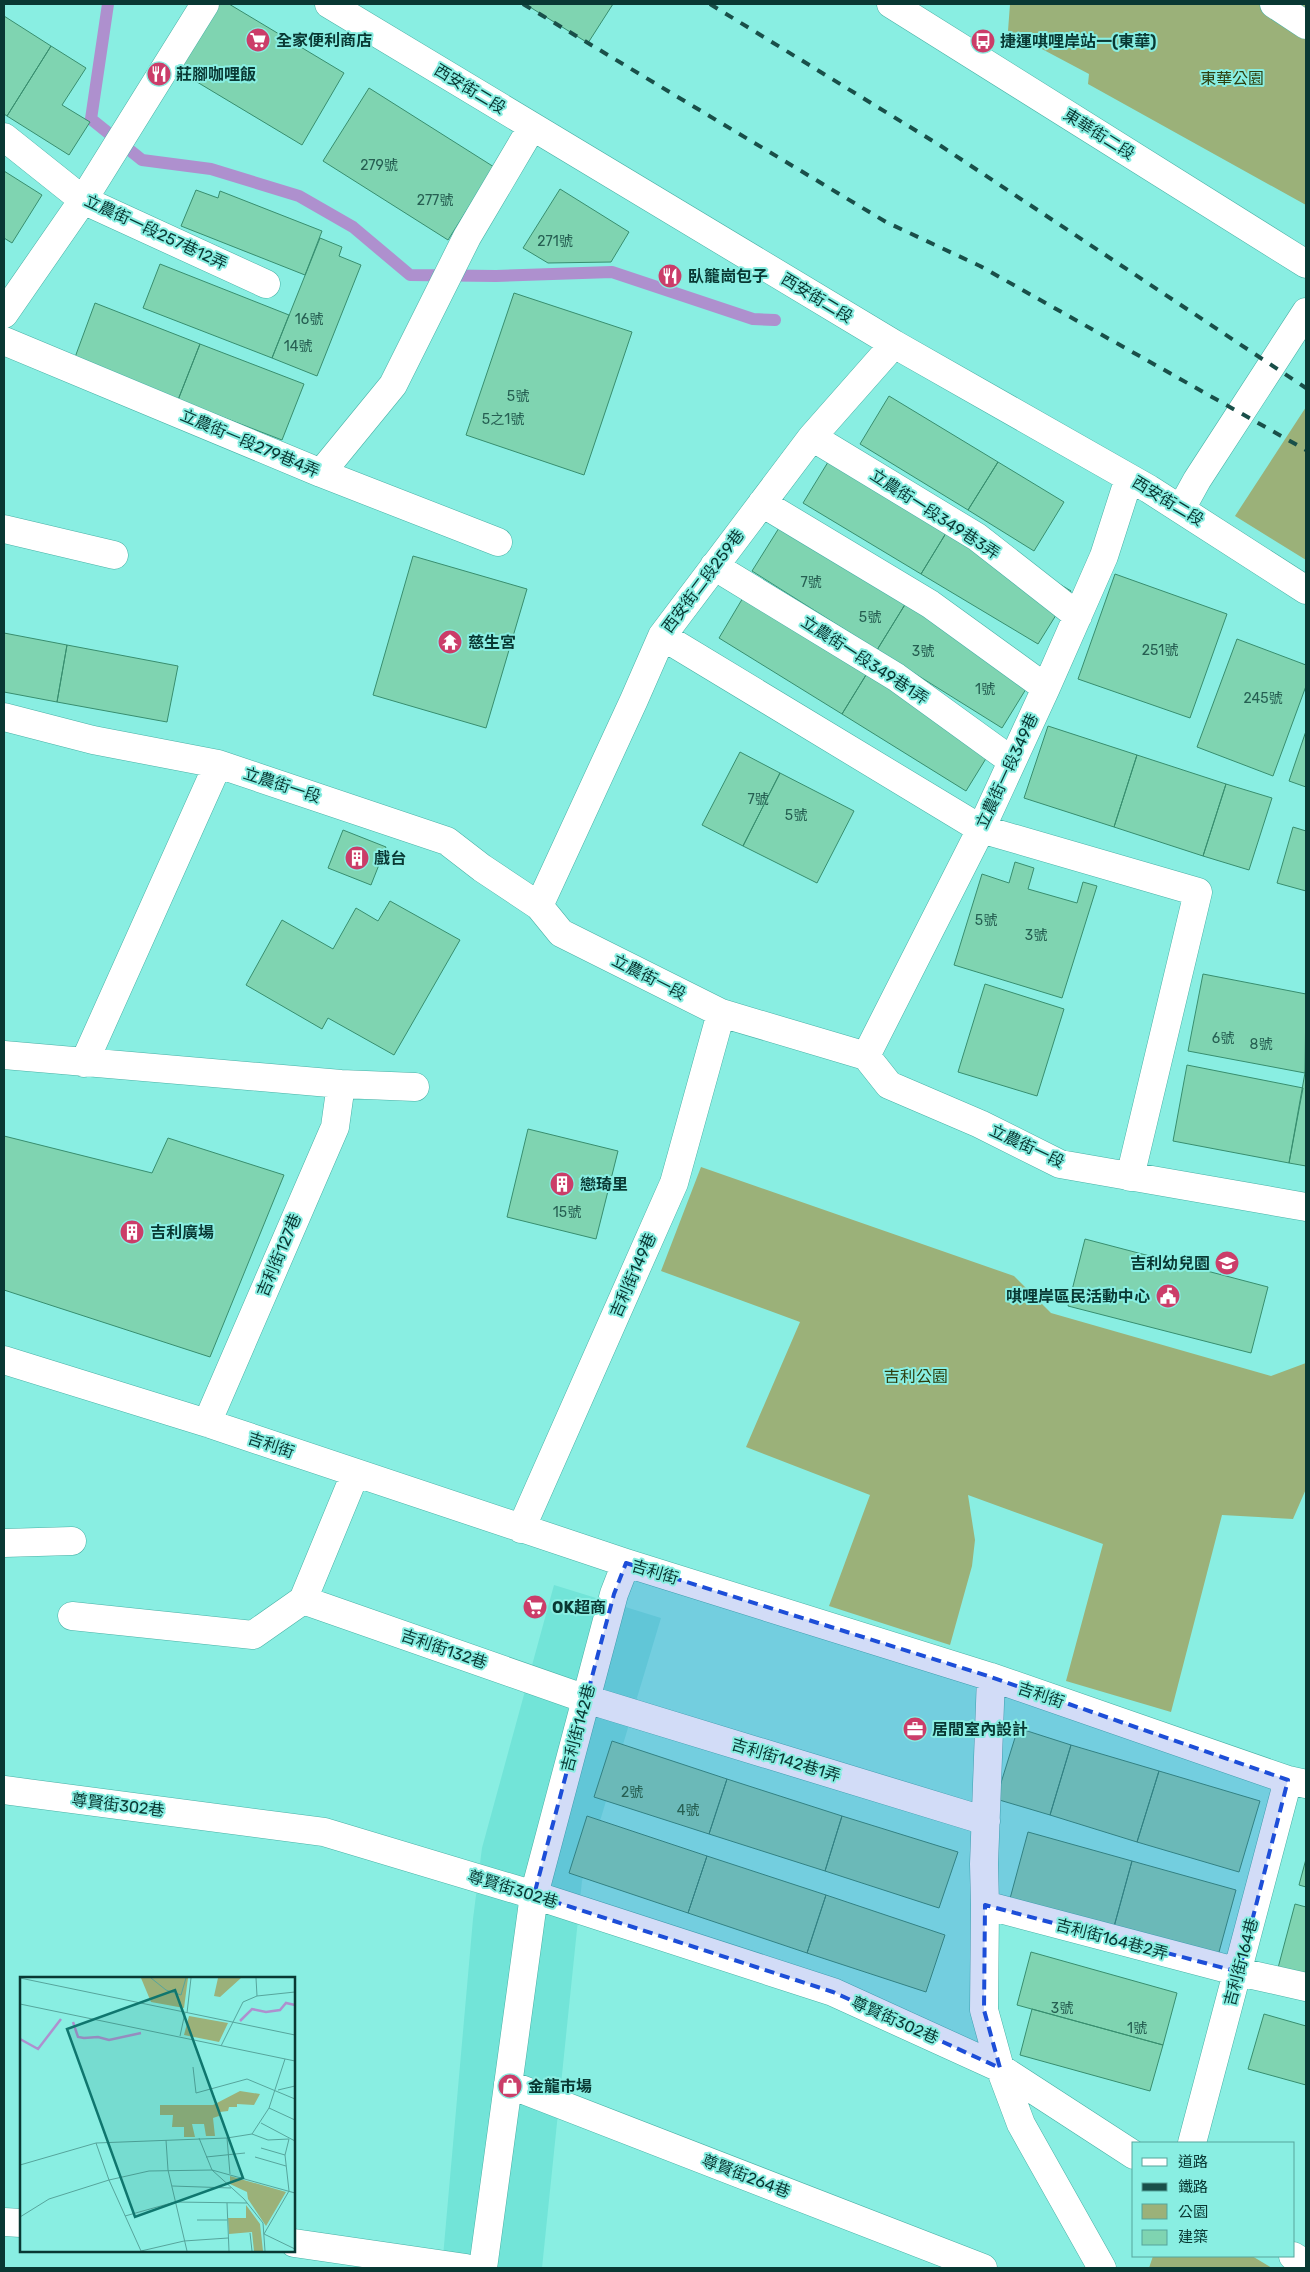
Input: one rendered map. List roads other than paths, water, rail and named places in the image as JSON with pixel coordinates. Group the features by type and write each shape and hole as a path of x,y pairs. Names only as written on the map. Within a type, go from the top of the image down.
{"street":[{"path":"4,314 84,200 205,4"},
{"name":"西安街二段","path":"329,4 894,344 1181,509 1306,590"},
{"name":"東華街二段","path":"891,4 1306,264"},
{"path":"1274,4 1306,25"},
{"path":"321,473 393,385 467,237 532,127"},
{"name":"立農街一段257巷12弄","path":"4,137 84,200 266,284"},
{"path":"1181,509 1197,480 1306,312"},
{"name":"立農街一段279巷4弄","path":"4,341 321,473 498,542"},
{"name":"西安街二段259巷","path":"539,906 662,636 812,437 894,344"},
{"name":"立農街一段349巷3弄","path":"812,437 977,537 1078,616"},
{"name":"立農街一段349巷","path":"866,1056 981,829 1046,688 1104,556 1129,478"},
{"path":"762,503 930,604 1046,688"},
{"path":"4,529 114,556"},
{"name":"立農街一段349巷1弄","path":"714,566 896,677 1012,761"},
{"path":"662,636 981,829 1198,892 1130,1177"},
{"name":"立農街一段","path":"4,717 93,740 218,764 447,841 482,868 539,906 561,933 721,1013 866,1056 889,1085 980,1124 1060,1164 1306,1207"},
{"path":"84,1063 218,764"},
{"name":"吉利街149巷","path":"521,1529 674,1183 721,1013"},
{"path":"4,1055 341,1084 415,1088"},
{"name":"吉利街127巷","path":"207,1423 335,1127 341,1084"},
{"name":"吉利街","path":"4,1360 207,1423 626,1563 991,1677 1297,1782"},
{"path":"72,1616 253,1635 303,1600 355,1474"},
{"path":"4,1543 72,1541"},
{"name":"吉利街142巷","path":"534,1894 614,1594 626,1563"},
{"name":"吉利街132巷","path":"303,1600 586,1699"},
{"path":"991,1677 984,1864 984,2010 1000,2068 1021,2124 1102,2268"},
{"name":"吉利街142巷1弄","path":"586,1699 986,1821"},
{"name":"吉利街164巷","path":"1192,2142 1239,1972 1297,1782"},
{"name":"尊賢街302巷","path":"4,1790 324,1832 534,1894 834,1992 1000,2068 1132,2154"},
{"path":"483,2268 534,1894"},
{"name":"吉利街164巷2弄","path":"985,1905 1239,1972 1306,1987"},
{"name":"尊賢街264巷","path":"508,2084 983,2268"},
{"path":"4,2222 20,2223"},
{"path":"295,2243 466,2268"},
{"path":"1295,2257 1306,2264"}],"waterway":[{"path":"108,4 91,119 142,160 211,169 299,196 353,227 410,275 496,276 612,272 753,319 775,320"}],"railway":[{"path":"523,4 886,222 980,266 1306,450"},
{"path":"710,4 941,146 1306,388"}],"place":[{"name":"全家便利商店","path":"258,40"},
{"name":"捷運唭哩岸站一(東華)","path":"983,41"},
{"name":"莊腳咖哩飯","path":"159,74"},
{"name":"臥籠崗包子","path":"670,276"},
{"name":"慈生宮","path":"450,642"},
{"name":"戲台","path":"357,858"},
{"name":"戀琦里","path":"562,1184"},
{"name":"吉利廣場","path":"132,1232"},
{"name":"吉利幼兒園","path":"1227,1263"},
{"name":"唭哩岸區民活動中心","path":"1168,1296"},
{"name":"OK超商","path":"535,1607"},
{"name":"居間室內設計","path":"915,1729"},
{"name":"金龍市場","path":"510,2086"}],"park label":[{"name":"東華公園","path":"1232,78"},
{"name":"吉利公園","path":"916,1376"}]}
